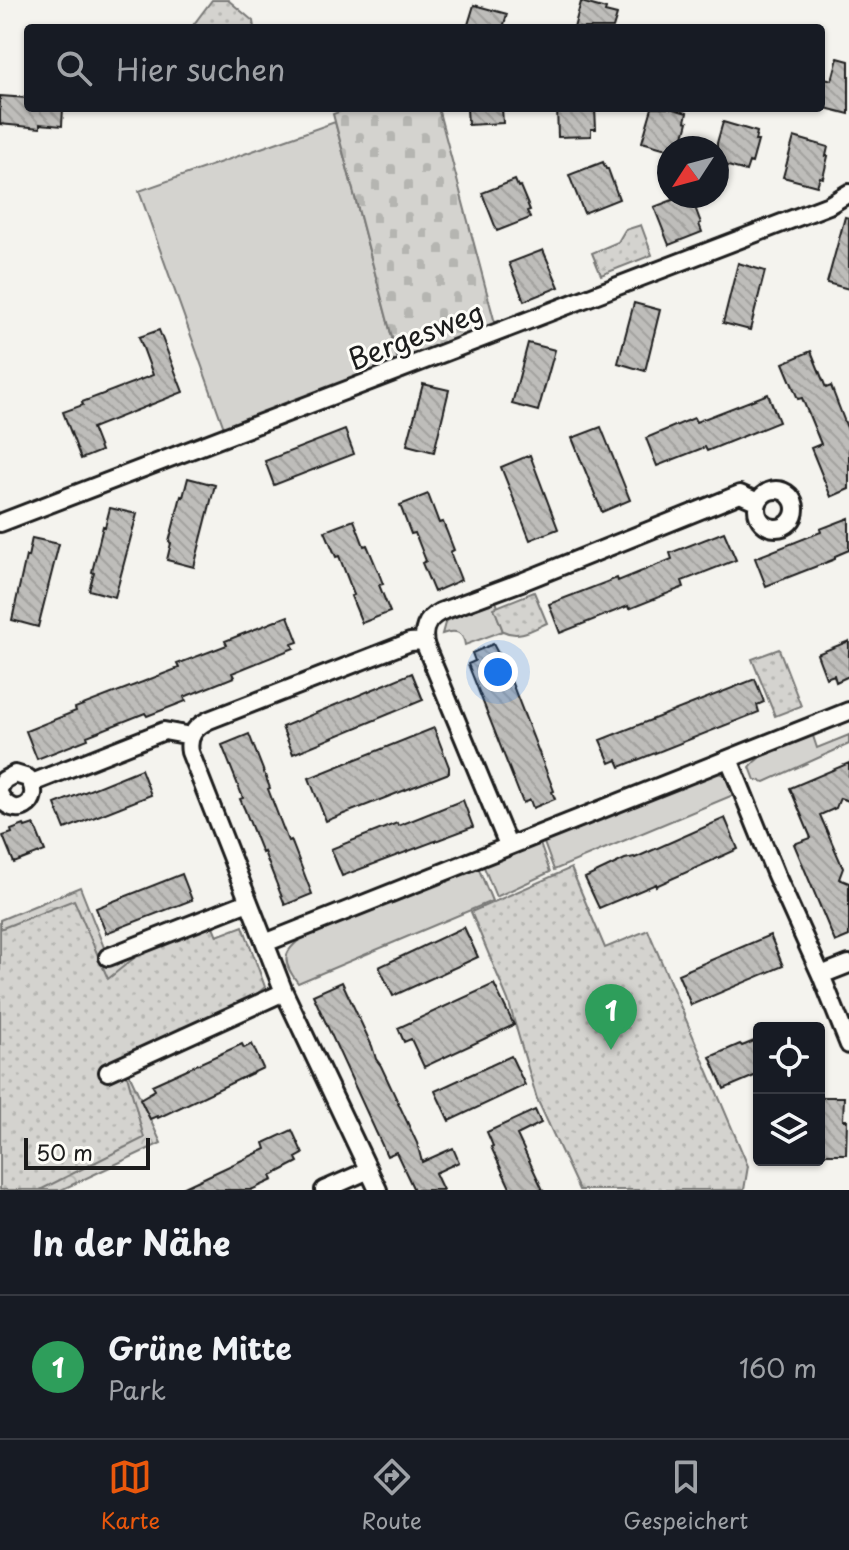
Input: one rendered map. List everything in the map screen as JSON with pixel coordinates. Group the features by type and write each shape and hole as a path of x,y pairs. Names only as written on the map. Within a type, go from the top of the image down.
{"street":[{"name":"Bergesweg","path":"0,523 829,205 849,193"},
{"path":"508,845 424,641 427,622 440,612 740,494 758,502"},
{"path":"378,1190 284,992 189,744 198,726 209,720 410,642 424,641"},
{"path":"265,943 849,711"},
{"path":"32,783 164,731 191,736"},
{"path":"729,759 849,1045"},
{"path":"0,787 4,780 15,774 28,778 32,783 33,797 24,807 11,808 0,795"},
{"path":"108,957 248,902"},
{"path":"821,975 849,964"},
{"path":"108,1072 284,992"},
{"path":"324,1190 369,1170"}],"green space":[{"path":"212,0 228,0 253,24 194,24"},
{"path":"439,112 496,327 399,364 333,114"},
{"path":"335,122 399,364 224,428 139,191"},
{"path":"641,225 652,255 601,275 592,253 618,242 625,230"},
{"path":"534,592 547,623 520,634 503,631 494,608"},
{"path":"496,601 499,610 496,612 503,631 465,645 457,632 442,634 448,620"},
{"path":"779,649 801,706 775,716 752,659"},
{"path":"812,733 817,748 849,735 849,744 765,782 755,780 750,767 756,760 778,746"},
{"path":"715,772 729,779 738,793 554,870 543,840"},
{"path":"539,841 550,872 496,897 482,862"},
{"path":"478,867 492,901 298,983 288,967 286,960 290,950 309,932"},
{"path":"571,868 605,948 648,930 748,1166 744,1190 579,1190 537,1099 508,1000 471,912"},
{"path":"80,887 107,955 154,942 107,984 0,932 0,920"},
{"path":"74,900 108,979 154,942 210,919 217,936 243,926 265,987 243,1006 123,1060 144,1138 40,1190 0,1190 0,929"},
{"path":"127,1069 161,1143 61,1190 26,1190 110,1077"}],"building":[{"path":"581,2 617,15 614,24 575,24"},
{"path":"474,5 507,14 504,24 468,24"},
{"path":"838,58 849,61 849,114 825,108 825,78 832,80"},
{"path":"0,96 24,98 24,112 63,112 62,126 40,124 40,128 0,124"},
{"path":"467,112 502,112 503,123 468,125"},
{"path":"557,112 595,112 596,129 591,129 591,136 558,137"},
{"path":"651,112 687,113 684,136 657,136 657,146 642,142"},
{"path":"723,122 757,132 755,141 758,141 752,163 749,162 746,171 729,166 729,136 719,136"},
{"path":"794,137 828,147 823,178 820,177 817,186 783,177"},
{"path":"603,162 619,199 584,213 569,175"},
{"path":"515,180 530,210 527,211 530,218 497,231 482,193"},
{"path":"654,207 695,208 702,232 669,245"},
{"path":"845,217 849,218 849,289 827,283"},
{"path":"543,250 559,287 524,301 509,263"},
{"path":"738,263 765,271 750,330 723,323"},
{"path":"634,303 660,310 645,371 618,363"},
{"path":"159,330 183,392 92,428 101,451 81,459 63,412 153,375 139,337"},
{"path":"528,343 555,350 538,411 512,404"},
{"path":"811,351 826,388 831,386 849,433 849,489 831,497 811,448 821,444 783,363"},
{"path":"423,384 449,390 434,452 407,445"},
{"path":"768,394 779,422 707,451 705,447 657,466 646,438 694,418 696,422"},
{"path":"601,427 630,500 602,512 572,438"},
{"path":"345,430 354,454 274,485 265,461"},
{"path":"530,455 558,529 530,540 501,467"},
{"path":"188,478 215,485 194,567 167,560 169,542"},
{"path":"428,494 454,550 450,552 461,580 434,592 422,563 426,561 400,505"},
{"path":"110,508 137,514 115,597 89,590"},
{"path":"849,518 849,550 835,556 835,559 766,586 755,558"},
{"path":"354,520 378,571 383,584 379,585 390,612 362,623 339,556 336,557 325,531"},
{"path":"724,532 736,560 682,581 684,587 560,633 549,604 672,559 670,553"},
{"path":"32,538 59,544 38,627 12,620"},
{"path":"288,616 298,642 292,644 294,648 232,673 234,677 184,697 186,701 147,716 145,713 37,759 26,731 76,711 75,708 179,668 177,664 227,645 225,641"},
{"path":"849,641 849,676 836,682 834,675 826,678 817,654"},
{"path":"493,644 506,668 554,791 555,799 533,808 530,800 523,803 468,664 475,661 472,653"},
{"path":"412,673 423,700 293,754 282,727"},
{"path":"755,679 764,702 757,705 759,712 620,767 617,760 610,763 600,740"},
{"path":"434,728 449,773 326,821 309,778"},
{"path":"249,734 288,841 291,840 312,894 285,905 240,799 243,798 222,745"},
{"path":"849,763 849,801 840,798 836,808 820,815 843,868 839,879 849,883 849,936 835,942 794,844 811,838 790,788"},
{"path":"141,769 151,795 65,829 55,804"},
{"path":"463,800 473,827 342,876 331,849"},
{"path":"725,818 738,849 599,908 585,878"},
{"path":"34,824 45,851 14,863 3,836 12,833 11,830"},
{"path":"182,874 192,900 106,933 96,908"},
{"path":"464,927 478,957 393,996 379,967"},
{"path":"770,935 783,966 691,1005 678,974"},
{"path":"342,982 417,1143 422,1162 453,1148 459,1162 435,1173 443,1190 414,1190 396,1152 387,1156 313,995"},
{"path":"494,984 514,1025 424,1067 411,1039 404,1042 398,1028"},
{"path":"753,1041 753,1077 724,1089 710,1057 740,1044"},
{"path":"242,1044 244,1048 252,1044 263,1068 150,1119 140,1099 155,1090 152,1085"},
{"path":"511,1056 525,1085 449,1121 435,1091"},
{"path":"825,1097 844,1097 846,1154 825,1154"},
{"path":"535,1110 541,1123 517,1135 543,1190 511,1190 487,1132"},
{"path":"292,1130 303,1154 296,1158 298,1162 271,1176 273,1180 251,1190 178,1190 266,1149 264,1143"}],"place":[{"name":"Grüne Mitte","path":"611,1050"}]}
